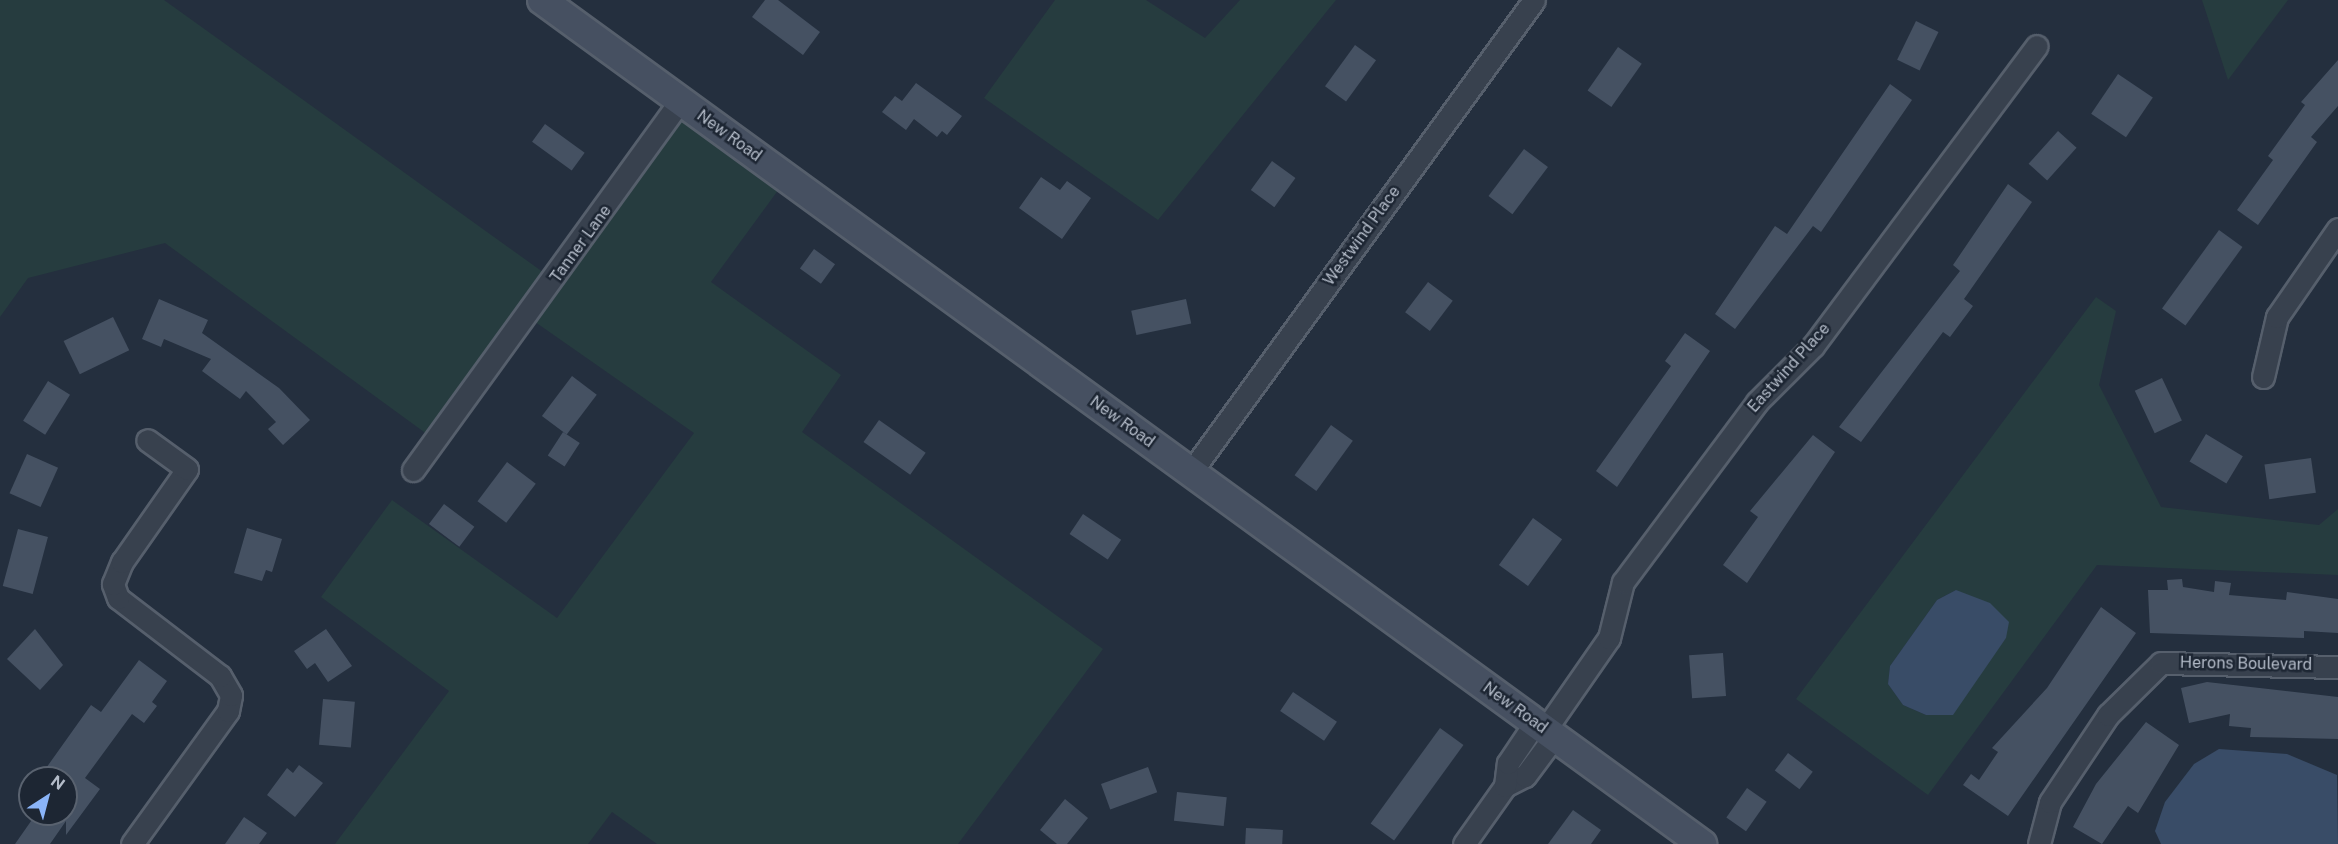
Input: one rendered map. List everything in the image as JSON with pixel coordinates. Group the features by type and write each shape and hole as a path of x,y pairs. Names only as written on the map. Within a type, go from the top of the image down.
{"street":[{"name":"New Road","path":"542,0 1702,844"},
{"name":"Westwind Place","path":"1191,472 1534,0"},
{"name":"Eastwind Place","path":"1464,844 1505,786 1525,776 1545,730 1609,638 1623,582 1757,402 1813,346 2037,46"},
{"name":"Tanner Lane","path":"413,470 478,384 680,101"},
{"path":"2263,377 2277,318 2338,229"},
{"path":"132,844 228,711 231,694 220,676 128,609 115,591 122,562 187,469 147,440"},
{"name":"Herons Boulevard","path":"2038,844 2050,802 2108,715 2161,663 2338,667"}],"green space":[{"path":"0,0 164,0 554,280 680,101 787,178 711,282 841,375 802,432 1103,649 958,844 657,844 612,812 588,844 335,844 449,691 321,597 392,500 557,618 694,433 528,317 435,440 165,243 28,278 0,317"},
{"path":"1055,0 1146,0 1205,38 1240,0 1336,0 1158,220 984,98"},
{"path":"2202,0 2288,0 2228,80"},
{"path":"2096,297 2116,311 2099,385 2161,507 2319,525 2338,509 2338,575 2097,565 1928,795 1796,699","holes":["1956,590 2006,638 1983,667 1926,715 1903,705 1888,684 1890,666 1937,600"]}],"water":[{"path":"1956,590 1990,603 2009,622 2006,638 1953,715 1926,715 1903,705 1888,684 1890,666 1937,600"},
{"path":"2219,749 2287,754 2337,775 2338,844 2161,844 2155,831 2165,802 2194,764"}],"building":[{"path":"765,0 778,0 820,32 803,55 752,17"},
{"path":"1916,21 1938,32 1920,71 1897,60"},
{"path":"1355,45 1376,60 1346,102 1325,86"},
{"path":"1618,47 1642,64 1611,107 1588,90"},
{"path":"2338,60 2338,106 2311,137 2317,142 2258,225 2237,210 2273,160 2268,156 2305,105 2301,102"},
{"path":"2118,74 2153,97 2126,137 2091,114"},
{"path":"916,83 962,116 947,135 942,131 937,137 914,119 906,130 882,112 895,96 902,101"},
{"path":"1890,84 1912,100 1821,232 1813,226 1735,329 1715,314 1775,226 1787,234"},
{"path":"545,124 585,153 572,171 532,142"},
{"path":"2058,131 2077,148 2047,180 2029,164"},
{"path":"1524,149 1548,167 1512,214 1488,196"},
{"path":"1272,161 1295,178 1274,207 1251,190"},
{"path":"1041,177 1060,190 1067,181 1091,198 1062,239 1019,208"},
{"path":"2008,184 2032,202 1964,299 1973,306 1950,337 1943,332 1861,442 1839,427 1960,271 1953,265"},
{"path":"2219,230 2242,247 2185,326 2162,308"},
{"path":"814,249 835,264 821,284 800,268"},
{"path":"1428,282 1453,301 1430,331 1405,312"},
{"path":"159,299 208,320 202,333 279,388 310,420 283,445 268,429 276,422 246,391 240,399 202,371 211,359 164,339 161,347 142,339"},
{"path":"1186,299 1191,323 1136,335 1131,311"},
{"path":"113,317 129,350 80,374 64,341"},
{"path":"1685,333 1710,351 1617,487 1596,471 1671,366 1665,361"},
{"path":"572,376 597,395 567,435 542,416"},
{"path":"2162,378 2182,421 2155,433 2135,391"},
{"path":"48,381 70,395 45,435 23,421"},
{"path":"879,420 926,453 910,475 864,442"},
{"path":"1331,425 1353,441 1316,491 1295,475"},
{"path":"563,432 580,443 565,466 548,455"},
{"path":"2206,434 2243,456 2226,484 2190,461"},
{"path":"1813,435 1835,452 1747,583 1723,565 1758,517 1750,511"},
{"path":"27,454 58,468 41,507 10,493"},
{"path":"2311,458 2316,493 2269,499 2264,465"},
{"path":"507,462 536,484 506,523 478,501"},
{"path":"444,504 474,527 459,547 429,524"},
{"path":"1083,514 1121,540 1108,560 1070,534"},
{"path":"1533,518 1562,539 1528,586 1499,565"},
{"path":"247,528 282,539 272,572 266,570 262,581 234,573"},
{"path":"18,529 48,537 33,594 3,586"},
{"path":"2182,579 2183,587 2214,592 2215,581 2231,583 2229,595 2286,600 2287,592 2338,599 2338,633 2304,631 2304,638 2150,633 2148,590 2168,590 2167,580"},
{"path":"2101,607 2136,633 2008,816 1963,785 1971,774 1979,780 1998,752 1992,748 2047,688"},
{"path":"35,629 63,665 40,690 7,659"},
{"path":"326,629 352,666 328,682 315,663 307,669 294,651"},
{"path":"1723,653 1726,696 1692,698 1689,655"},
{"path":"139,660 167,681 152,702 157,706 144,723 132,714 85,778 100,789 78,819 78,766 48,766 91,705 101,712"},
{"path":"2207,682 2338,697 2338,739 2250,737 2251,728 2229,726 2230,714 2189,723 2181,688"},
{"path":"1293,692 1337,722 1324,741 1280,711"},
{"path":"323,699 355,702 351,748 319,745"},
{"path":"2146,722 2179,745 2138,813 2128,806 2102,844 2073,827 2096,784"},
{"path":"1440,728 1463,745 1394,841 1371,823"},
{"path":"1788,753 1813,772 1800,789 1775,771"},
{"path":"299,765 323,783 295,817 267,795 287,768 293,773"},
{"path":"1148,767 1157,792 1110,809 1101,784"},
{"path":"1747,788 1767,802 1746,831 1726,817"},
{"path":"1177,792 1227,797 1224,826 1174,821"},
{"path":"1065,799 1088,818 1067,844 1057,844 1040,830"},
{"path":"1573,810 1601,830 1591,844 1548,844"},
{"path":"244,817 267,833 259,844 225,844"},
{"path":"28,826 63,826 50,844 15,844"},
{"path":"66,826 73,826 66,835"},
{"path":"1246,828 1283,830 1282,844 1245,844"}]}
